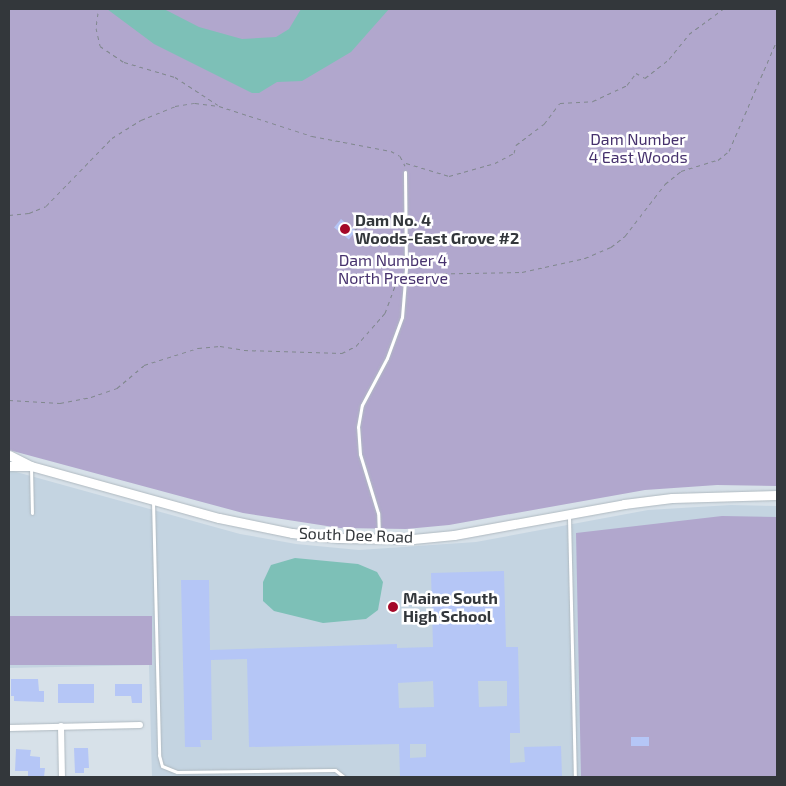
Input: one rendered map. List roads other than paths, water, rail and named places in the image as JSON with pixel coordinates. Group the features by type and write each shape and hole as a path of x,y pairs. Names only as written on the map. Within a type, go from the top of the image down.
{"main road":[{"name":"South Dee Road","path":"9,455 31,466 153,500 274,530 379,539 454,535 568,514 672,498 777,495"},
{"name":"South Dee Road","path":"9,466 31,466"}],"street":[{"path":"9,728 140,725"},
{"path":"61,726 62,777"}],"lane":[{"path":"379,539 378,513 360,454 358,426 362,405 387,358 402,317 406,268 405,172"},
{"path":"31,466 32,513"},
{"path":"153,500 159,754 162,766 177,772 335,770 344,777"},
{"path":"568,514 575,777"}],"place":[{"name":"Dam No. 4 Woods-East Grove #2","path":"345,229"},
{"name":"Maine South High School","path":"393,607"}],"park label":[{"name":"Dam Number 4 East Woods","path":"638,148"},
{"name":"Dam Number 4 North Preserve","path":"393,269"}]}
